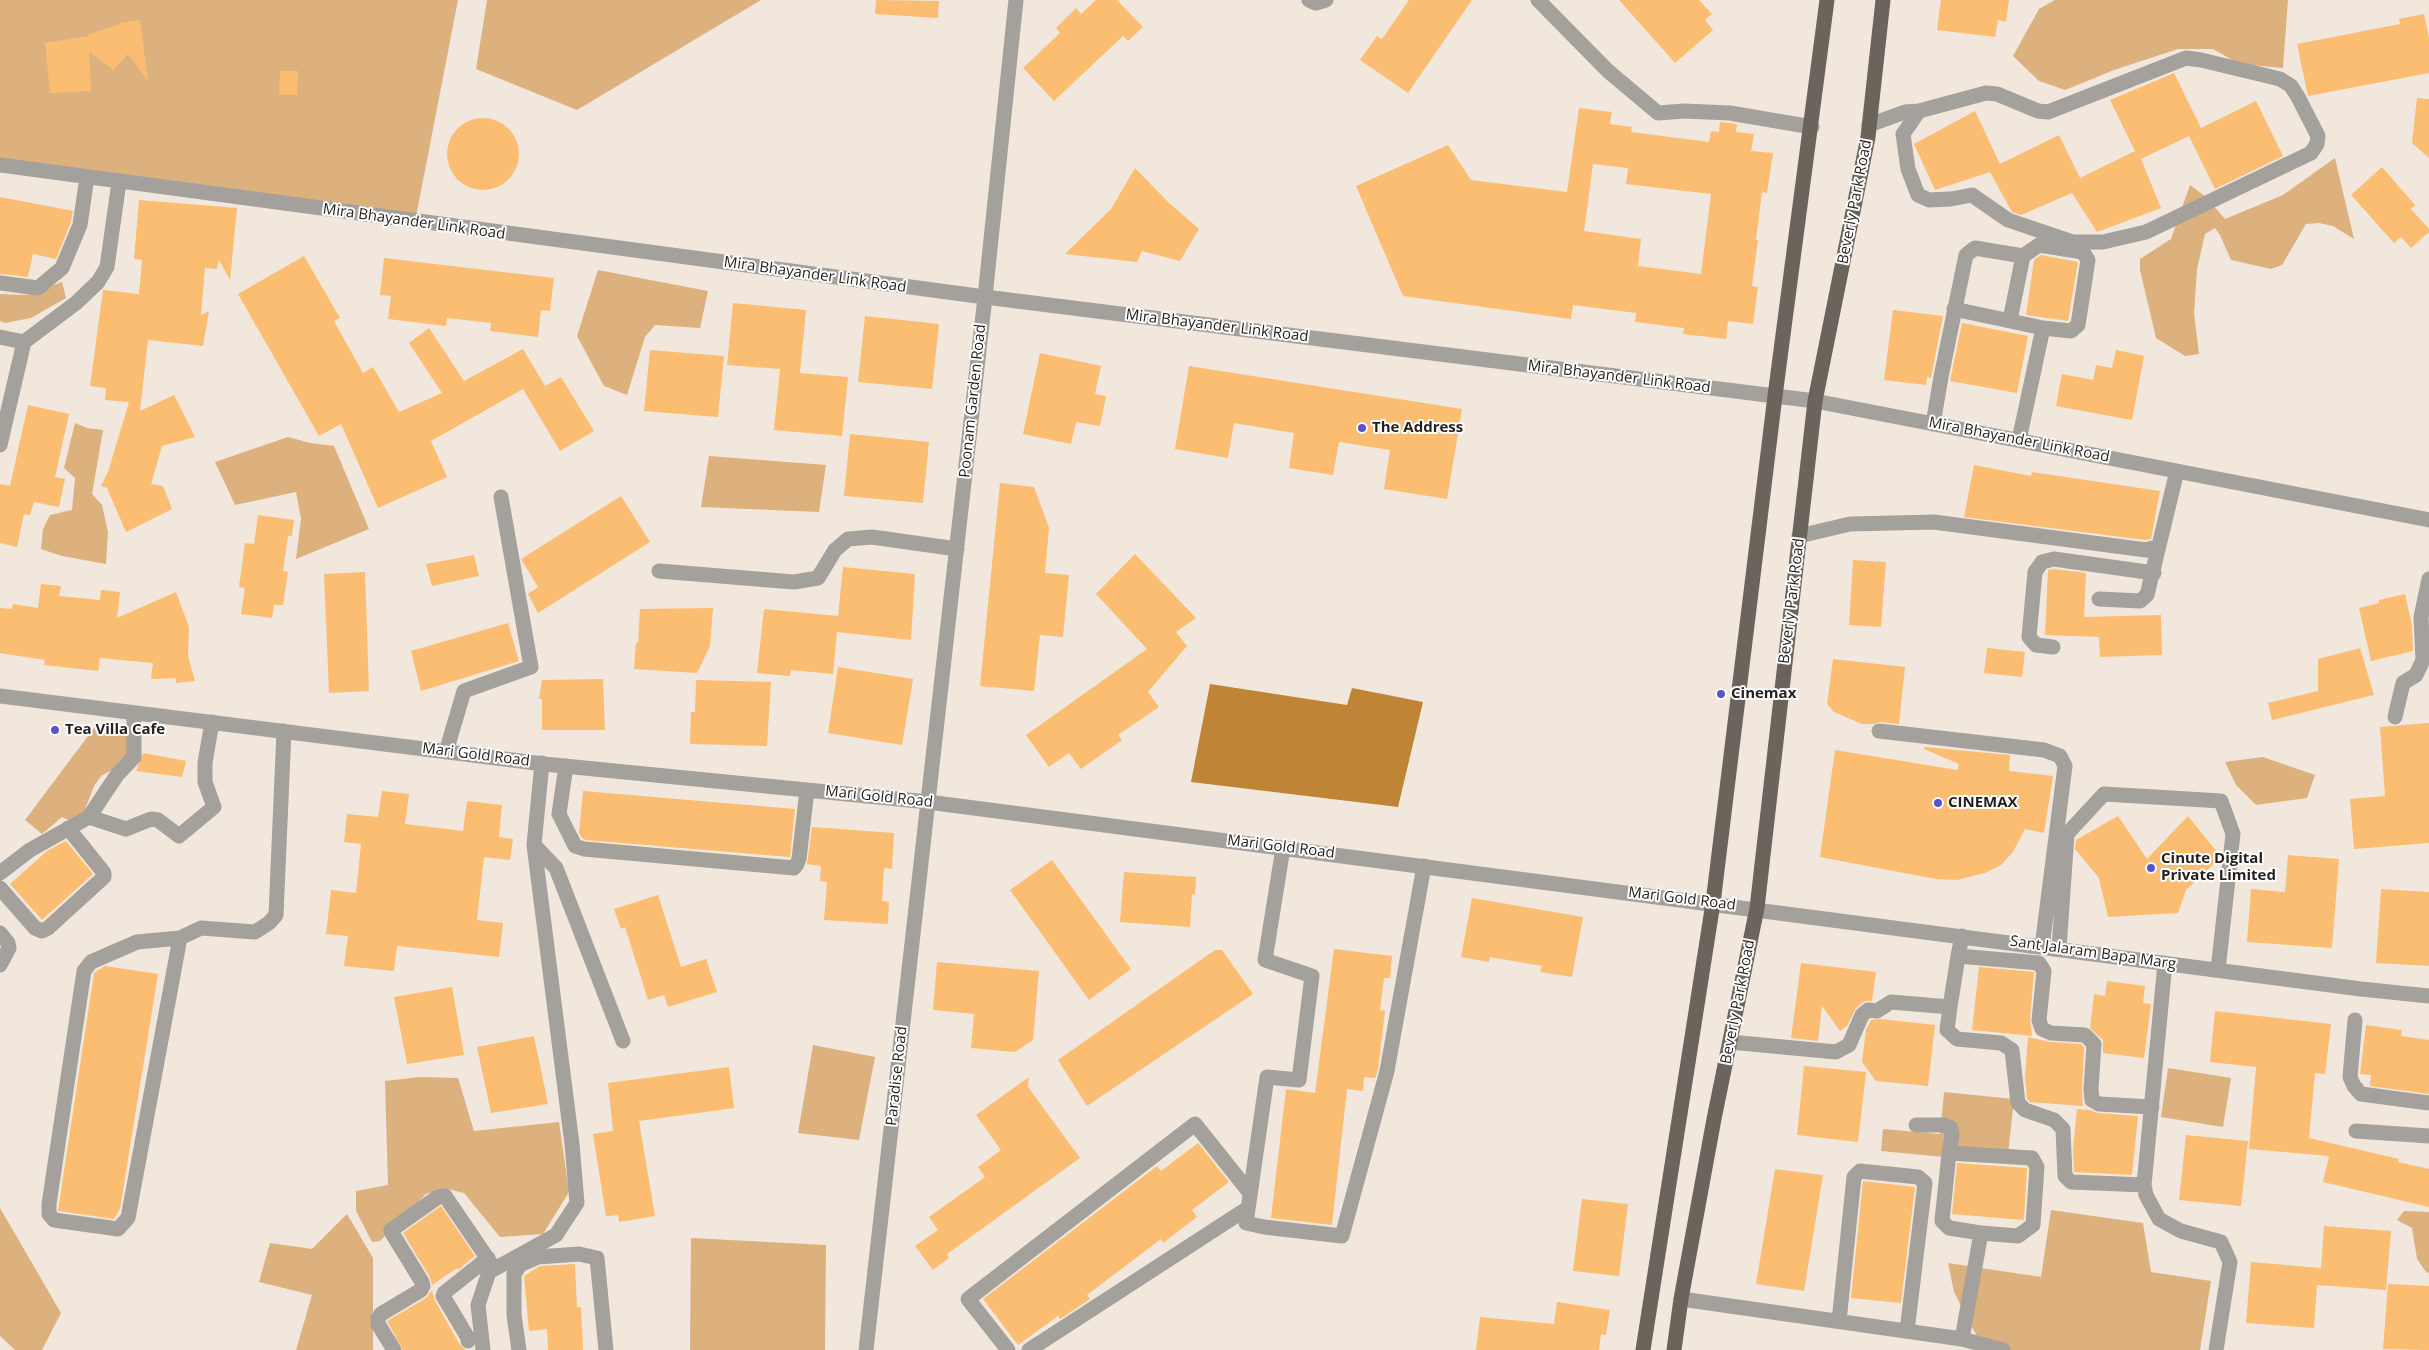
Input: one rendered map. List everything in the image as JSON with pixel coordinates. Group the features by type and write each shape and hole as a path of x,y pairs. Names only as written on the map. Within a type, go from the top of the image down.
{"main road":[{"path":"1643,1350 1713,903 1775,396 1812,127 1827,0"},
{"name":"Beverly Park Road","path":"1674,1350 1681,1298 1757,908 1815,401 1869,125 1882,0"}],"street":[{"name":"Poonam Garden Road","path":"928,802 985,297 1016,0"},
{"path":"1309,0 1316,3 1326,0"},
{"path":"1538,0 1608,72 1658,113 1684,111 1730,113 1812,127"},
{"path":"1869,125 1905,112 1919,111 1986,93 1997,94 2038,111 2048,112 2186,58 2280,78 2291,86 2318,136 2317,144 2310,153 2146,232 2128,238 2103,242 2073,242 2008,220 1972,195 1951,199 1929,200 1918,195 1908,169 1903,134 1919,111"},
{"name":"Mira Bhayander Link Road","path":"0,165 985,297 1815,401 2429,520"},
{"path":"0,282 38,288 62,268 80,225 87,177"},
{"path":"0,445 24,342 76,303 98,282 107,268 119,182"},
{"path":"1954,309 2043,328 2071,331 2078,325 2088,260 2083,252 2039,244 2022,256 2010,320"},
{"path":"1933,424 1966,255 1975,248 2022,256"},
{"path":"2019,440 2043,328"},
{"path":"0,337 24,342"},
{"path":"2099,599 2140,601 2147,595 2154,573 2177,471"},
{"path":"446,752 464,691 531,667 500,497"},
{"path":"1799,536 1850,524 1934,522 2146,550 2153,548"},
{"path":"659,571 794,582 818,578 835,550 848,539 872,537 956,549"},
{"path":"2053,647 2036,645 2029,637 2035,572 2042,562 2054,559 2154,573"},
{"path":"2394,717 2404,683 2416,675 2423,660 2421,617 2429,579"},
{"name":"Mari Gold Road","path":"0,696 566,766 928,802 1757,908"},
{"path":"0,873 30,850 89,817 117,775 134,757 134,713"},
{"path":"89,817 126,829 151,819 158,820 179,836 214,807 205,782 212,722"},
{"path":"180,938 128,1218 118,1229 54,1220 49,1214 49,1204 84,971 92,962 137,942 180,938 201,928 255,932 269,923 276,915 284,731"},
{"path":"1879,731 2044,750 2060,756 2065,766 2042,947"},
{"path":"472,1347 443,1296 444,1293 491,1263 556,1235 577,1203 572,1144 534,845 542,763"},
{"path":"566,766 559,814 575,846 584,849 794,868 798,864 799,859 807,790"},
{"path":"2059,949 2067,834 2104,794 2221,801 2233,834 2218,970"},
{"name":"Paradise Road","path":"866,1350 928,802"},
{"path":"0,888 35,928 42,931 48,928 104,877 104,873 68,828"},
{"path":"534,845 556,868 623,1042"},
{"path":"1283,848 1265,960 1312,976 1299,1080 1267,1077 1246,1222 1342,1236 1387,1071 1424,866"},
{"name":"Sant Jalaram Bapa Marg","path":"1757,908 2042,947 2429,996"},
{"path":"0,933 8,942 9,948 0,965"},
{"path":"1962,936 1947,1030 1957,1039 2001,1043 2012,1050 2018,1103 2025,1110 2054,1120 2063,1129 2065,1176 2071,1182 2140,1185"},
{"path":"1958,956 2039,963 2044,971 2039,1020 2042,1029 2051,1033 2085,1035 2094,1044 2092,1100 2099,1104 2147,1107"},
{"path":"2165,963 2147,1107 2140,1185 2159,1219 2181,1231 2221,1242 2230,1262 2216,1350"},
{"path":"1730,1042 1836,1052 1849,1044 1862,1015 1868,1010 1877,1011 1891,1002 1950,1007"},
{"path":"2355,1020 2350,1077 2354,1086 2362,1094 2429,1103"},
{"path":"1008,1350 968,1299 1195,1124 1250,1192"},
{"path":"1916,1125 1944,1124 1951,1128 1952,1135 1949,1153 1942,1221 1949,1228 1981,1234 2018,1236 2034,1225 2037,1167 2032,1158 1949,1153"},
{"path":"2356,1131 2429,1136"},
{"path":"1839,1321 1854,1177 1860,1171 1918,1177 1925,1183 1907,1331"},
{"path":"394,1350 378,1319 381,1314 421,1290 423,1286 391,1230 438,1197 445,1196 491,1263 478,1305 472,1347"},
{"path":"1029,1350 1248,1208"},
{"path":"1962,1339 1981,1234"},
{"path":"519,1350 514,1314 514,1274 520,1265 538,1258 579,1254 596,1258 606,1350"},
{"path":"1681,1298 1962,1339 2003,1350"}],"shaded area":[{"path":"0,0 458,0 415,222 0,165"},
{"path":"487,0 761,0 577,110 476,69"},
{"path":"2055,0 2288,0 2283,68 2239,64 2213,49 2178,49 2114,70 2065,90 2039,81 2013,56 2039,9"},
{"path":"2335,158 2354,239 2333,226 2319,223 2306,224 2282,265 2271,269 2231,260 2215,228 2205,234 2197,269 2194,313 2199,354 2185,356 2156,338 2140,270 2140,259 2171,239 2190,185 2205,196 2225,219 2283,195"},
{"path":"598,270 708,291 700,328 655,325 645,337 627,395 604,386 577,336"},
{"path":"62,282 66,298 31,318 5,323 0,321 0,294 27,295"},
{"path":"75,423 87,428 103,430 92,494 102,505 108,532 106,564 62,556 41,549 43,529 50,515 72,510 75,478 64,468"},
{"path":"288,437 310,443 334,446 369,529 296,559 301,519 296,492 235,505 215,462"},
{"path":"709,456 826,465 819,512 701,507"},
{"path":"1210,684 1347,705 1352,688 1423,702 1398,807 1191,782"},
{"path":"97,724 124,726 130,735 131,752 119,766 101,776 94,786 84,812 70,821 62,817 42,834 25,820"},
{"path":"2263,757 2315,775 2307,798 2256,805 2236,785 2225,762"},
{"path":"813,1045 875,1057 859,1140 798,1133"},
{"path":"2168,1068 2231,1078 2223,1127 2161,1117"},
{"path":"420,1077 458,1078 474,1131 559,1122 569,1192 543,1234 500,1237 464,1193 447,1189 426,1194 380,1241 372,1242 356,1211 356,1191 388,1185 385,1081"},
{"path":"1944,1092 2014,1099 2007,1163 1881,1151 1883,1129 1940,1134"},
{"path":"0,1208 61,1313 42,1350 15,1350 0,1336"},
{"path":"2051,1210 2143,1223 2151,1272 2211,1281 2200,1350 1984,1350 1954,1292 1948,1263 2041,1277"},
{"path":"2404,1211 2429,1212 2429,1273 2426,1272 2417,1259 2412,1228 2397,1220"},
{"path":"347,1214 373,1258 373,1350 296,1350 312,1295 259,1282 270,1243 312,1249"},
{"path":"691,1238 826,1245 825,1350 690,1350"}],"building":[{"path":"876,0 939,1 938,18 875,14"},
{"path":"1096,0 1117,0 1143,27 1128,41 1123,36 1054,101 1023,68 1060,33 1056,28 1076,8 1081,14"},
{"path":"1409,0 1472,0 1408,93 1360,60 1377,36 1382,39"},
{"path":"1619,0 1699,0 1712,14 1705,20 1713,30 1675,63"},
{"path":"1941,0 2009,0 2006,22 1998,20 1995,37 1937,30"},
{"path":"2424,14 2429,38 2429,73 2308,96 2297,44 2400,24 2399,19"},
{"path":"140,20 148,81 128,54 113,70 89,51 91,91 50,93 45,43 89,36 89,34 119,25 119,23"},
{"path":"280,71 298,71 297,95 279,95"},
{"path":"2174,73 2201,128 2256,101 2283,156 2215,189 2189,136 2141,159 2161,208 2097,232 2072,193 2021,215 2012,212 1990,172 1935,190 1914,144 1975,111 2000,164 2059,135 2080,178 2135,151 2110,100"},
{"path":"2417,98 2429,99 2429,158 2412,143"},
{"path":"1579,108 1612,112 1610,124 1632,127 1631,132 1709,142 1711,131 1719,132 1720,122 1737,124 1736,132 1754,134 1751,151 1773,153 1767,193 1762,192 1756,240 1758,240 1752,286 1758,287 1753,324 1728,321 1726,339 1683,334 1684,328 1635,322 1636,313 1573,305 1571,319 1403,296 1356,186 1448,145 1471,180 1567,192","holes":["1593,164 1628,168 1626,184 1711,194 1701,274 1638,266 1641,239 1584,231"]},
{"path":"490,118 509,128 517,140 519,154 517,168 509,180 497,188 476,190 457,180 449,168 447,147 457,128 469,120"},
{"path":"2382,167 2415,205 2411,209 2429,229 2429,232 2411,248 2401,237 2394,243 2351,195"},
{"path":"1135,168 1168,202 1199,229 1180,261 1142,251 1137,262 1065,254 1111,209"},
{"path":"0,197 73,211 71,222 56,259 33,254 28,277 0,274"},
{"path":"139,200 237,208 230,280 219,260 217,269 205,268 201,315 209,311 203,346 148,340 140,411 174,395 195,437 162,446 151,484 163,486 172,509 126,532 107,488 101,486 108,472 129,402 105,400 106,388 90,386 103,290 139,294 142,260 134,259"},
{"path":"2041,255 2078,262 2068,321 2026,315 2034,260"},
{"path":"304,256 340,318 334,321 363,373 373,367 399,412 442,393 409,343 429,328 464,381 523,349 545,386 561,377 594,431 560,451 523,389 431,441 447,477 378,508 341,424 319,436 238,294"},
{"path":"384,258 554,278 550,311 541,310 538,337 490,331 491,323 447,318 446,326 388,319 391,296 380,295"},
{"path":"733,303 806,310 800,373 848,377 842,436 774,430 780,369 727,365"},
{"path":"1893,310 1943,316 1931,378 1927,377 1926,385 1884,380"},
{"path":"865,316 939,324 932,389 858,382"},
{"path":"1962,323 2028,336 2017,393 1950,381"},
{"path":"650,350 724,356 718,417 644,411"},
{"path":"2116,350 2144,356 2132,420 2056,406 2062,374 2093,380 2096,365 2112,368"},
{"path":"1040,353 1101,366 1095,394 1106,396 1100,426 1076,422 1071,444 1023,434"},
{"name":"The Address","path":"1189,366 1462,409 1447,499 1384,489 1390,450 1339,442 1333,475 1289,468 1294,433 1234,423 1228,458 1175,449"},
{"path":"28,405 69,414 55,477 65,479 59,507 34,502 30,515 24,514 17,547 0,543 0,484 10,486"},
{"path":"850,434 929,442 923,503 844,496"},
{"path":"1974,465 2031,476 2032,472 2160,491 2151,539 2145,540 1964,517"},
{"path":"1000,483 1034,487 1049,528 1045,573 1069,575 1063,637 1040,635 1034,691 980,686"},
{"path":"621,496 650,542 538,613 528,594 538,587 521,559"},
{"path":"258,515 294,520 292,536 288,536 283,571 288,572 283,605 274,605 272,618 241,614 245,588 239,587 245,543 254,544"},
{"path":"1135,554 1196,618 1176,632 1187,646 1148,692 1159,707 1118,735 1122,740 1081,769 1069,753 1049,767 1026,735 1147,649 1096,594"},
{"path":"474,555 479,576 432,586 426,564"},
{"path":"1853,560 1886,562 1881,627 1849,625"},
{"path":"843,567 915,574 911,640 837,632 833,674 791,670 790,676 757,673 764,609 838,616"},
{"path":"2048,570 2086,573 2084,617 2161,615 2162,655 2100,657 2099,637 2045,635"},
{"path":"365,572 369,691 329,693 324,574"},
{"path":"41,584 61,586 59,596 100,600 101,590 120,592 117,618 176,592 189,627 188,656 195,681 176,683 176,678 151,679 153,663 100,658 98,671 44,665 45,660 0,653 0,608 12,609 13,604 38,608"},
{"path":"2405,594 2412,626 2413,651 2371,661 2359,608 2379,603 2379,600"},
{"path":"713,608 710,646 697,673 634,669 640,609"},
{"path":"508,623 519,661 421,691 411,651"},
{"path":"1987,648 2025,652 2022,677 1984,673"},
{"path":"2360,648 2374,695 2272,720 2268,703 2318,691 2318,659"},
{"path":"1833,659 1905,667 1899,724 1880,722 1862,724 1834,712 1827,704"},
{"path":"838,667 913,679 902,745 828,733"},
{"path":"603,679 605,730 542,730 542,699 539,699 542,680"},
{"path":"696,680 771,682 767,746 690,744 691,712 695,712"},
{"path":"2429,723 2429,843 2354,849 2350,799 2385,796 2380,727"},
{"name":"CINEMAX","path":"1924,747 2010,755 2009,771 2053,776 2044,833 2025,829 2013,852 2001,865 1985,873 1957,880 1936,879 1820,857 1835,750 1957,770 1959,764 1924,749"},
{"path":"143,753 186,761 182,777 136,771"},
{"path":"382,791 409,794 405,824 463,831 467,801 502,805 499,837 513,839 510,860 484,857 477,920 503,923 499,957 397,946 394,971 344,966 348,936 326,934 331,890 356,893 361,844 344,842 347,814 378,817"},
{"path":"583,791 795,809 790,857 586,840 579,833"},
{"name":"Cinute Digital Private Limited","path":"2118,816 2147,859 2188,816 2221,857 2186,890 2178,913 2108,917 2099,878 2075,849 2076,840"},
{"path":"812,827 894,833 892,869 884,868 882,901 889,902 888,924 824,920 827,882 820,881 821,866 807,864"},
{"path":"66,841 93,874 42,920 10,884 47,851"},
{"path":"2288,855 2339,859 2332,948 2247,942 2251,889 2285,892"},
{"path":"1052,860 1131,969 1089,1000 1010,890"},
{"path":"1124,872 1196,877 1195,895 1192,894 1190,927 1120,922"},
{"path":"2381,889 2429,892 2429,966 2376,963"},
{"path":"658,895 681,967 706,959 717,992 668,1007 664,995 648,1000 625,927 621,929 614,909"},
{"path":"1472,898 1583,917 1572,977 1540,972 1542,966 1490,957 1489,962 1461,957"},
{"path":"1334,949 1392,956 1390,978 1384,978 1380,1010 1385,1011 1378,1070 1375,1078 1364,1077 1363,1091 1347,1089 1332,1225 1271,1218 1286,1089 1315,1093"},
{"path":"1215,950 1222,950 1253,994 1087,1106 1058,1060"},
{"path":"937,962 1039,971 1033,1040 1015,1052 971,1048 974,1014 933,1010"},
{"path":"1801,963 1876,972 1872,1001 1865,1001 1856,1008 1847,1026 1840,1031 1822,1006 1818,1041 1791,1038"},
{"path":"105,966 158,974 120,1209 114,1219 58,1211 94,973"},
{"path":"1979,967 2034,972 2030,1019 2032,1036 1972,1030"},
{"path":"2107,981 2145,986 2143,1003 2151,1004 2144,1058 2103,1053 2103,1040 2090,1028 2094,994 2105,996"},
{"path":"452,987 464,1055 407,1064 394,997"},
{"path":"2215,1011 2331,1024 2325,1074 2315,1073 2309,1138 2399,1159 2398,1162 2429,1169 2429,1207 2323,1182 2329,1156 2249,1149 2256,1067 2210,1062"},
{"path":"1880,1019 1935,1025 1928,1086 1876,1081 1862,1062 1866,1030 1871,1020"},
{"path":"2366,1025 2402,1030 2401,1036 2429,1040 2429,1094 2370,1086 2371,1075 2360,1074"},
{"path":"534,1036 548,1104 491,1113 477,1047"},
{"path":"2028,1037 2050,1042 2081,1044 2084,1048 2083,1106 2030,1102 2027,1099 2025,1077"},
{"path":"1804,1066 1866,1072 1858,1142 1797,1135"},
{"path":"729,1067 734,1108 639,1121 655,1216 619,1222 618,1215 606,1216 593,1134 613,1131 608,1083"},
{"path":"1029,1077 1028,1087 1080,1158 947,1254 949,1258 933,1270 915,1246 938,1230 929,1217 985,1177 978,1167 1001,1150 976,1115"},
{"path":"2077,1109 2098,1113 2138,1116 2132,1175 2074,1172 2073,1150"},
{"path":"2186,1135 2248,1141 2241,1206 2179,1200"},
{"path":"1198,1143 1229,1182 1192,1210 1197,1217 1163,1243 1161,1239 1087,1295 1090,1299 1060,1319 1058,1316 1018,1345 983,1299 1157,1166 1161,1171"},
{"path":"1957,1163 2027,1168 2024,1220 1952,1214"},
{"path":"1775,1169 1823,1175 1804,1291 1756,1284"},
{"path":"1863,1181 1915,1187 1901,1303 1851,1298"},
{"path":"1582,1199 1628,1204 1619,1276 1573,1271"},
{"path":"441,1206 475,1256 458,1270 457,1268 432,1285 430,1277 403,1233"},
{"path":"2324,1226 2391,1231 2386,1290 2317,1285 2314,1328 2246,1323 2251,1262 2321,1268"},
{"path":"575,1264 577,1307 581,1307 583,1350 548,1350 547,1329 529,1331 524,1276 540,1266"},
{"path":"2388,1284 2429,1286 2429,1350 2383,1349"},
{"path":"432,1290 435,1301 460,1345 466,1350 403,1350 387,1321 426,1298"},
{"path":"1557,1302 1610,1310 1606,1335 1601,1334 1599,1350 1476,1350 1480,1317 1554,1324"}],"place":[{"name":"The Address","path":"1362,428"},
{"name":"Cinemax","path":"1721,694"},
{"name":"Tea Villa Cafe","path":"55,730"},
{"name":"CINEMAX","path":"1938,803"},
{"name":"Cinute Digital Private Limited","path":"2151,868"}]}
